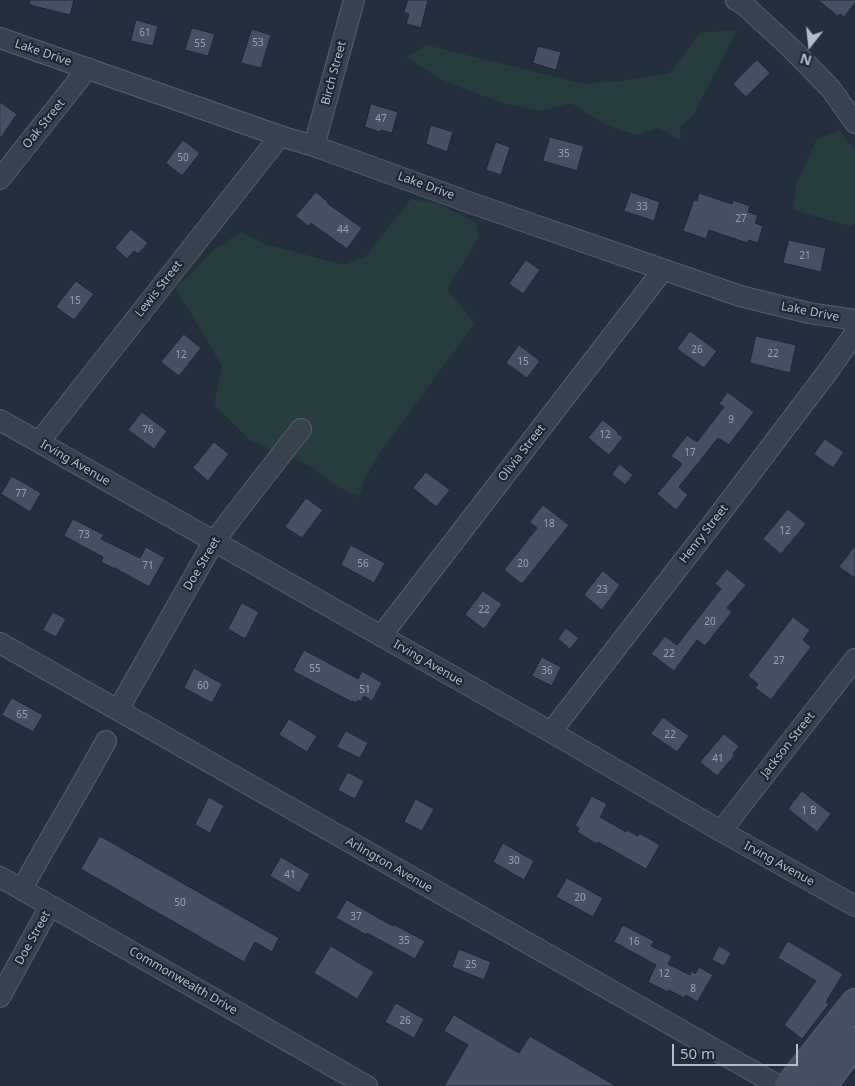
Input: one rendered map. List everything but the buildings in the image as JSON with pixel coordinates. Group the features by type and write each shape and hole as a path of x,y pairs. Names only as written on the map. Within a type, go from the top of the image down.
{"main road":[{"path":"789,1086 855,1002"},
{"path":"822,1086 855,1042"}],"street":[{"name":"Birch Street","path":"314,146 354,0"},
{"path":"742,1 831,89 855,123"},
{"name":"Lake Drive","path":"0,38 740,296 809,313 855,320"},
{"name":"Oak Street","path":"0,179 88,68"},
{"name":"Lewis Street","path":"39,442 280,136"},
{"name":"Olivia Street","path":"381,636 663,270"},
{"name":"Henry Street","path":"550,732 734,496 829,370 855,332"},
{"name":"Irving Avenue","path":"0,420 855,906"},
{"name":"Doe Street","path":"118,710 214,541 301,428"},
{"name":"Arlington Avenue","path":"0,643 779,1086"},
{"name":"Jackson Street","path":"721,831 855,659"},
{"path":"22,889 106,741"},
{"name":"Commonwealth Drive","path":"0,877 365,1086"},
{"name":"Doe Street","path":"0,996 50,906"}],"green space":[{"path":"737,30 694,114 680,127 681,141 659,128 637,135 611,127 571,103 540,111 499,102 440,79 406,57 426,45 584,84 630,80 670,73 700,33"},
{"path":"839,130 855,150 855,223 850,226 793,210 797,182 817,139"},
{"path":"411,199 438,204 477,223 478,239 447,289 475,323 380,453 365,478 359,497 338,487 306,464 250,440 214,405 222,366 175,290 213,250 241,232 265,244 344,265 366,256"}]}
